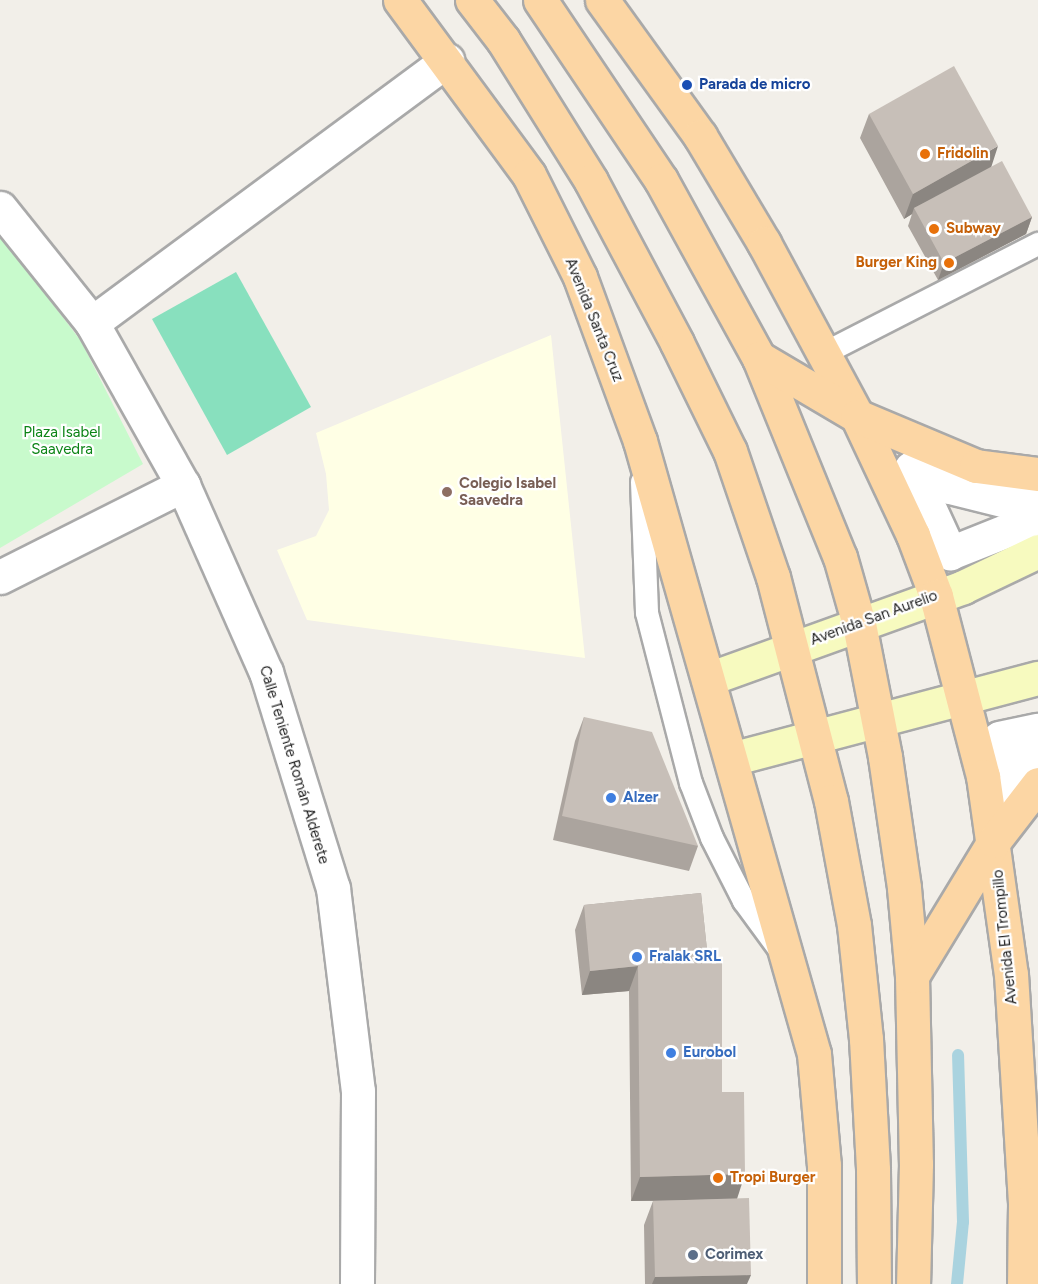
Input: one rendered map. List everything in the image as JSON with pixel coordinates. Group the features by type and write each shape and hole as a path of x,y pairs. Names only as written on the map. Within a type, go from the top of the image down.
{"main road":[{"name":"Avenida Santa Cruz","path":"400,0 447,60 534,185 580,276 640,441 708,679"},
{"path":"472,0 503,40 591,182 711,412 730,452 773,577 814,737 854,925 864,1017 873,1170 874,1284"},
{"path":"540,0 661,180 759,358 840,557 859,624 878,721 903,877 912,976 916,1164 913,1284"},
{"path":"602,0 700,136 764,243 857,416 913,535 936,596"},
{"path":"759,358 857,416 976,466 1038,474"},
{"name":"Avenida San Aurelio","path":"708,679 936,596 1038,551"},
{"name":"Avenida El Trompillo","path":"936,596 965,698 994,841 1011,974 1025,1204 1024,1284"},
{"path":"731,759 1038,678"},
{"path":"708,679 814,1054 824,1165 824,1284"},
{"path":"912,976 994,841 1038,784"}],"street":[{"path":"92,323 447,60"},
{"name":"Calle Teniente Román Alderete","path":"0,208 92,323 183,485 266,672 333,888 358,1091 357,1284"},
{"path":"1038,502 1010,502 950,487 911,468 950,553 1038,518"},
{"path":"0,577 183,485"},
{"path":"1038,730 999,738 1005,791 1038,749"}],"lane":[{"path":"823,354 1038,244"},
{"path":"640,441 647,613 691,783 712,838 744,901 787,959"}],"shaded area":[{"name":"Colegio Isabel Saavedra","path":"551,335 585,658 307,620 277,550 316,536 329,510 326,474 316,433"}],"green space":[{"name":"Plaza Isabel Saavedra","path":"0,235 81,341 143,464 0,548"},
{"path":"236,272 311,407 227,455 152,319"}],"building":[{"name":"Fridolin","path":"954,66 998,146 913,194 869,114"},
{"path":"1002,161 1032,217 944,263 914,208"},
{"name":"Alzer","path":"584,717 652,732 698,846 562,816"},
{"path":"701,893 708,959 722,959 722,1092 744,1092 745,1174 640,1177 638,966 590,971 584,905"},
{"name":"Corimex","path":"749,1198 751,1275 655,1277 653,1201"}],"waterway":[{"path":"957,1284 963,1222 958,1055"}],"place":[{"name":"Parada de micro","path":"687,85"},
{"name":"Fridolin","path":"925,154"},
{"name":"Subway","path":"934,229"},
{"name":"Burger King","path":"949,263"},
{"name":"Colegio Isabel Saavedra","path":"447,492"},
{"name":"Alzer","path":"611,798"},
{"name":"Fralak SRL","path":"637,957"},
{"name":"Eurobol","path":"671,1053"},
{"name":"Tropi Burger","path":"718,1178"},
{"name":"Corimex","path":"693,1255"}]}
